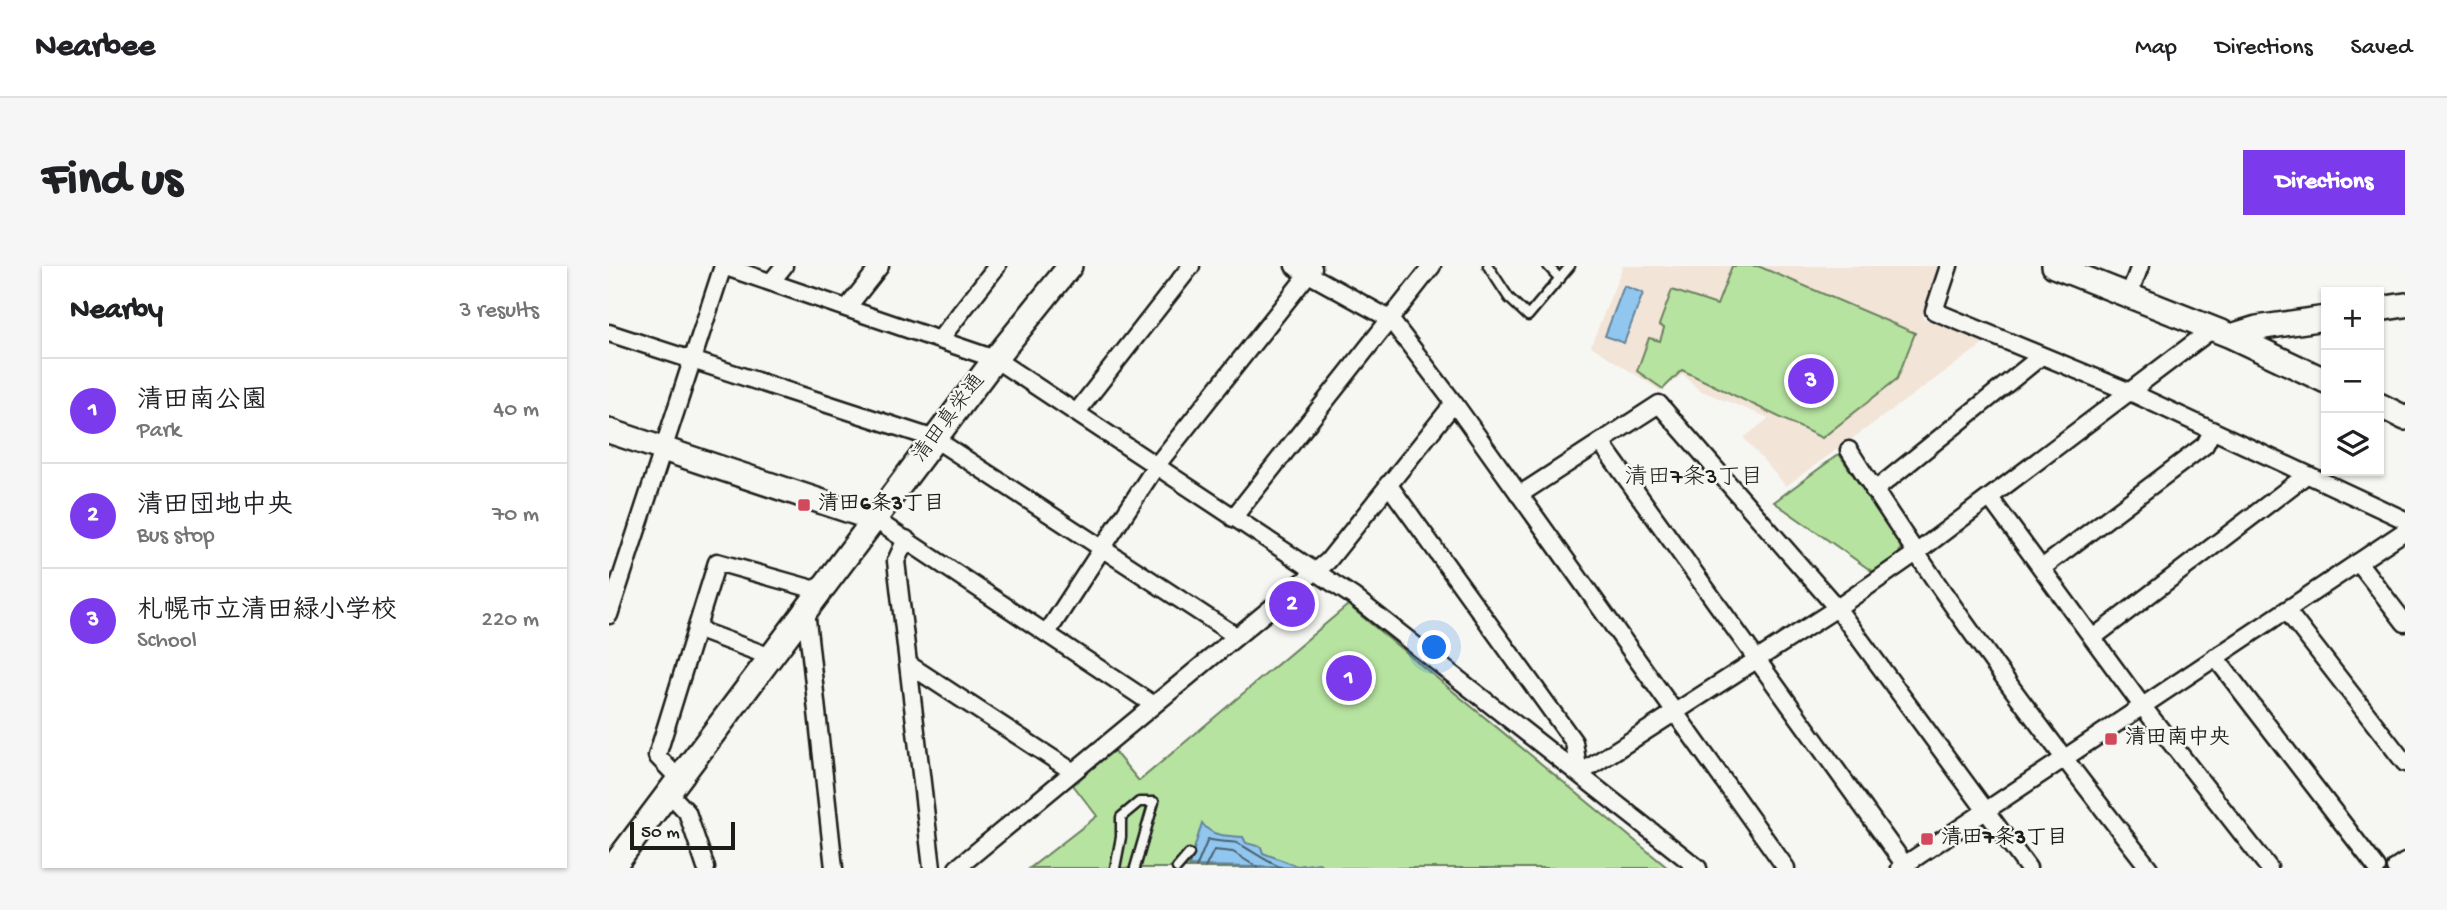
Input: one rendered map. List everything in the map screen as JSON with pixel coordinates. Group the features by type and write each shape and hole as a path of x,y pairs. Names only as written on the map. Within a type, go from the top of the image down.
{"street":[{"path":"609,615 614,578 723,266 995,359 1355,597 1698,868"},
{"path":"771,282 784,266"},
{"path":"847,308 880,266"},
{"path":"940,339 997,266"},
{"name":"清田真栄通","path":"612,868 995,359 1070,266"},
{"path":"1076,413 1191,266"},
{"path":"1233,518 1432,266"},
{"path":"1949,266 1934,311 2130,392 2305,476 2405,520"},
{"path":"2054,266 2221,333 2321,379"},
{"path":"2129,295 2140,266"},
{"path":"1047,633 1156,466 1305,269 1390,319 1454,403 1786,868"},
{"path":"2384,309 2405,305"},
{"path":"1579,774 1837,608 1916,553 2130,392 2221,333 2321,318"},
{"path":"609,333 935,439 1236,636"},
{"path":"1874,491 2040,357"},
{"path":"957,868 1328,561 1454,403"},
{"path":"1519,495 1659,404 1837,608 1984,812 2028,868"},
{"path":"2384,408 2405,418"},
{"path":"609,431 874,519 1154,705"},
{"path":"2042,568 2205,444 2212,431"},
{"path":"1601,443 1904,867 2405,531"},
{"path":"1849,450 1916,553 2064,760 2149,868"},
{"path":"2094,637 2305,476"},
{"path":"1388,484 1574,742 1579,774"},
{"path":"1990,498 2143,707 2269,868"},
{"path":"906,539 896,561 932,868"},
{"path":"706,868 687,812 657,756 717,562 820,591"},
{"path":"2358,562 2405,623"},
{"path":"806,610 834,868"},
{"path":"2286,610 2405,763"},
{"path":"696,629 771,657"},
{"path":"2214,657 2378,868"},
{"path":"908,664 1072,771"},
{"path":"2396,868 2405,862"}],"lane":[{"path":"1488,266 1509,298 1528,316 1570,266"},
{"path":"1548,266 1560,279"},
{"path":"1115,868 1121,837 1121,817 1139,802 1154,802 1135,868"},
{"path":"1177,868 1189,854"}],"shaded area":[{"path":"1623,266 1939,266 1922,318 1985,343 1786,486 1744,438 1769,418 1699,390 1683,374 1661,391 1591,346"}],"green space":[{"path":"1732,266 1758,266 1915,333 1897,379 1822,438 1682,370 1663,389 1637,371 1649,338 1660,341 1664,328 1659,325 1672,290 1717,305"},
{"path":"1839,454 1901,546 1899,554 1873,572 1774,502"},
{"path":"1348,605 1668,868 1030,868 1097,816 1073,785 1113,750 1139,781"}],"water":[{"path":"1624,286 1643,293 1624,343 1605,336"},
{"path":"1202,823 1215,833 1243,837 1246,843 1261,847 1263,853 1297,866 1319,863 1326,868 1189,866"}],"place":[{"name":"札幌市立清田緑小学校","path":"1811,381"},
{"name":"清田6条3丁目","path":"804,505"},
{"name":"清田団地中央","path":"1292,604"},
{"name":"清田南公園","path":"1349,678"},
{"name":"清田南中央","path":"2111,739"},
{"name":"清田7条3丁目","path":"1927,839"}],"district":[{"name":"清田7条3丁目","path":"1694,478"}]}
